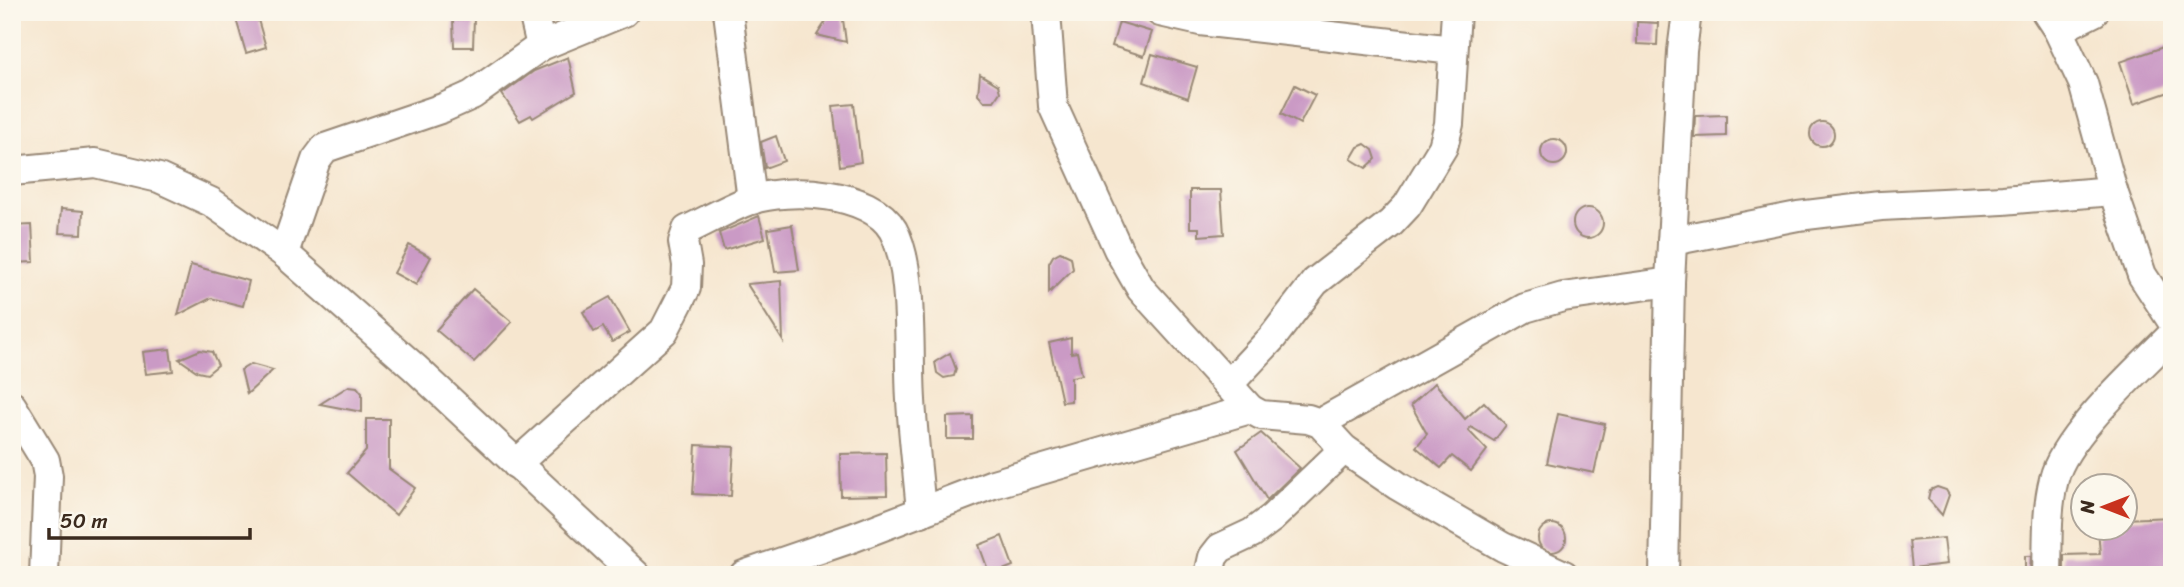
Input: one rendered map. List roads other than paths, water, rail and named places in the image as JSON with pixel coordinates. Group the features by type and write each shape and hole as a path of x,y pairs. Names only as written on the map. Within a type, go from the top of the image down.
{"street":[{"path":"533,12 541,46"},
{"path":"284,253 316,160 325,148 443,108 471,95 541,46 624,12"},
{"path":"728,12 752,200"},
{"path":"1046,12 1053,106 1118,249 1141,289 1250,409 1261,415 1308,419 1320,423 1344,449 1398,486 1503,547 1564,575"},
{"path":"1160,12 1200,21 1454,50"},
{"path":"1228,385 1272,338 1315,282 1391,223 1407,206 1443,147 1449,124 1456,12"},
{"path":"1664,575 1670,282 1682,51 1687,12"},
{"path":"2094,12 2052,21 2083,83 2113,191 2143,275 2172,321"},
{"path":"12,171 96,163 159,178 211,202 284,253 415,368 636,575"},
{"path":"1672,240 1798,216 1881,206 2113,191"},
{"path":"516,464 664,331 686,288 687,265 683,242 687,230 752,200 789,194 852,199 875,209 893,231 907,282 911,398 921,512"},
{"path":"1320,423 1525,308 1563,297 1670,282"},
{"path":"2047,575 2049,505 2054,476 2068,447 2172,335"},
{"path":"12,406 45,460 48,476 44,575"},
{"path":"744,575 993,484 1250,409"},
{"path":"1209,575 1213,557 1220,548 1252,533 1272,518 1344,449"}]}
